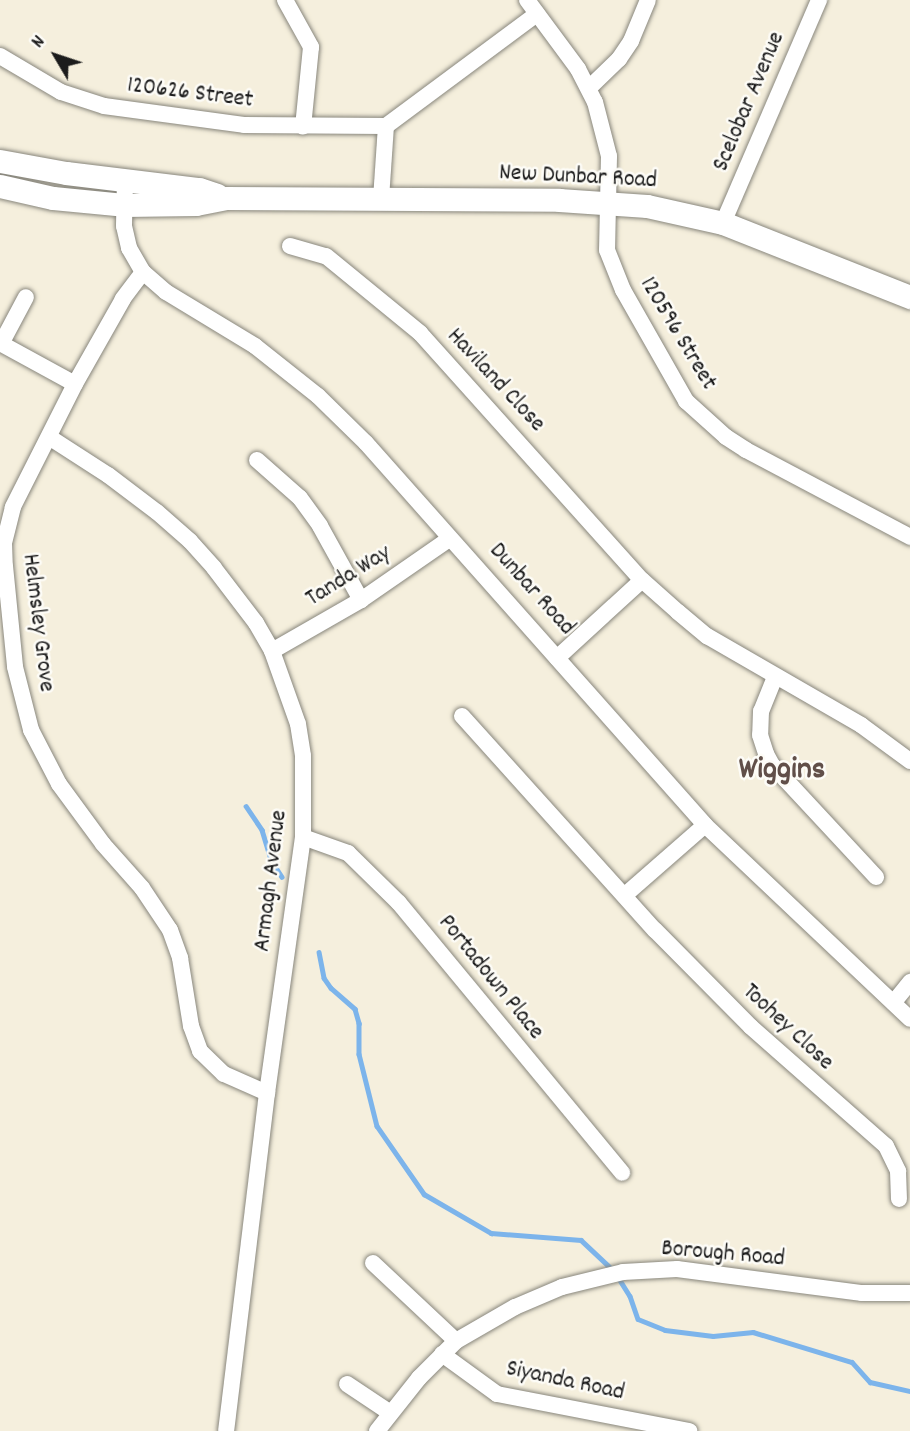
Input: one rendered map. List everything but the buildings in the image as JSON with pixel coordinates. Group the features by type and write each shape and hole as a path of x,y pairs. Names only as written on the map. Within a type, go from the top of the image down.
{"street":[{"path":"285,0 311,47 303,127"},
{"name":"120596 Street","path":"527,0 589,88 609,156 610,201 606,234 612,264 669,374 687,401 726,437 746,450 910,537"},
{"path":"589,88 619,59 631,41 648,0"},
{"name":"Scelobar Avenue","path":"723,223 819,0"},
{"path":"381,199 386,127 537,14"},
{"name":"120626 Street","path":"0,56 61,92 104,106 244,125 386,127"},
{"path":"0,161 125,181"},
{"name":"New Dunbar Road","path":"125,181 199,189 226,198"},
{"name":"Dunbar Road","path":"125,181 124,205 129,248 143,272 166,292 255,346 318,396 366,443 705,825 910,1018"},
{"path":"0,186 53,198 124,205"},
{"name":"New Dunbar Road","path":"124,205 196,204 226,198 610,201 647,206 723,223 910,297"},
{"name":"Haviland Close","path":"290,246 326,256 420,333 642,580 707,636 861,725 910,761"},
{"name":"Helmsley Grove","path":"143,272 123,299 75,384 13,507 4,543 15,667 32,730 73,805 142,887 170,930 180,958 191,1026 200,1051 224,1074 267,1093"},
{"path":"26,297 1,344 75,384"},
{"name":"Armagh Avenue","path":"49,437 108,475 190,541 236,595 272,651 298,724 303,756 303,837 267,1093 226,1431"},
{"path":"257,460 300,498 320,526 361,600"},
{"name":"Tanda Way","path":"272,651 361,600 449,539"},
{"path":"557,658 642,580"},
{"path":"775,677 761,711 760,735 766,754 772,765 876,877"},
{"name":"Toohey Close","path":"462,716 625,895 751,1027 886,1146 898,1171 900,1199"},
{"path":"625,895 705,825"},
{"name":"Portadown Place","path":"303,837 348,853 399,903 622,1173"},
{"path":"894,1002 910,982"},
{"path":"373,1264 456,1341"},
{"name":"Borough Road","path":"377,1431 389,1412 456,1341 544,1293 597,1278 650,1270 716,1272 862,1293 910,1293"},
{"name":"Siyanda Road","path":"442,1354 497,1394 689,1431"},
{"path":"347,1384 389,1412"}],"waterway":[{"path":"246,806 262,830 271,860 282,877"},
{"path":"319,952 324,978 331,988 355,1009 359,1023 359,1054 377,1126 424,1194 491,1233 581,1240 613,1270"},
{"path":"618,1277 630,1296 638,1319 665,1330 713,1336 753,1332 852,1362 870,1382 910,1391"}],"district":[{"name":"Wiggins","path":"782,771"}]}
